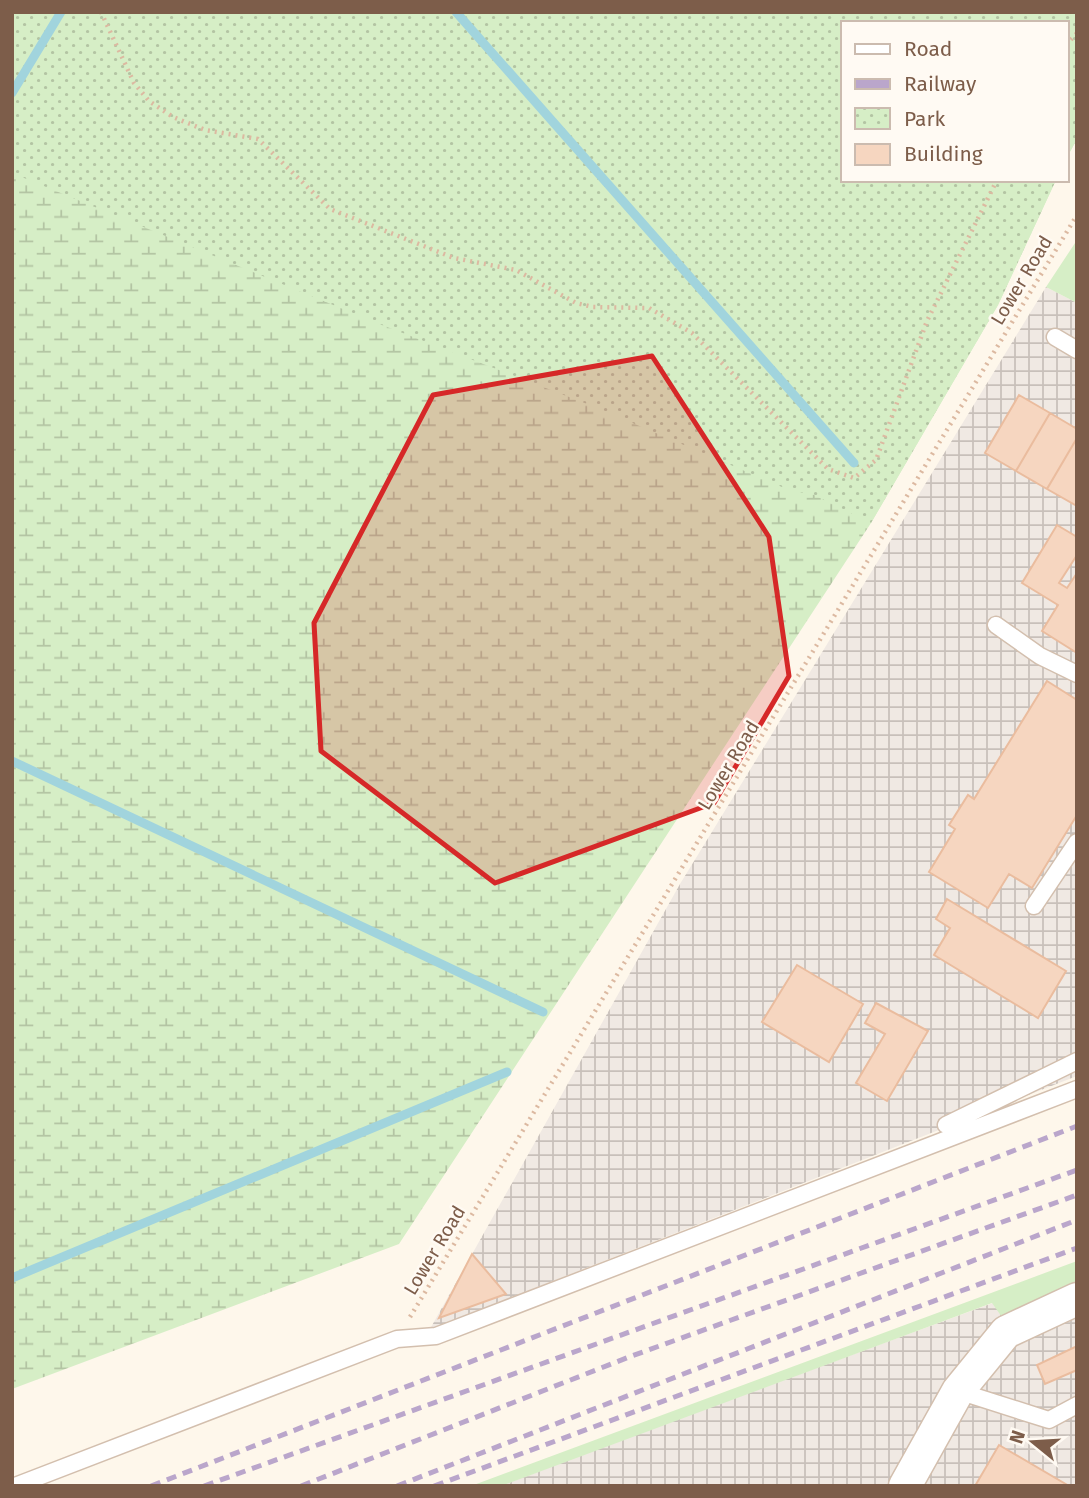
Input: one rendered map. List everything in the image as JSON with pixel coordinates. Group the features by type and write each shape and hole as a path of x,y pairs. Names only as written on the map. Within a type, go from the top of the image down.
{"street":[{"path":"905,1486 958,1391 1006,1332 1077,1298"}],"lane":[{"path":"1055,337 1077,350"},
{"path":"996,625 1040,656 1077,674"},
{"path":"1034,906 1077,842"},
{"path":"946,1125 1077,1061"},
{"path":"15,1486 397,1339 436,1336 1077,1089"},
{"path":"958,1391 1049,1420 1077,1405"}],"path":[{"path":"101,12 134,83 149,101 173,117 205,130 258,139 323,204 341,214 454,258 516,271 576,303 593,307 646,307 672,319 692,333 828,469 853,478 876,460 927,321 996,182"},
{"name":"Lower Road","path":"403,1330 1077,215"}],"highlighted area":[{"path":"652,356 769,537 789,676 714,803 495,883 321,751 314,623 433,395"}],"shaded area":[{"path":"1046,287 1077,303 1077,1076 430,1329 680,884"},
{"path":"1077,1272 1077,1486 501,1486 594,1450"}],"green space":[{"path":"12,12 1077,12 1077,139 1068,155 1068,21 841,21 841,182 1055,182 998,305 871,523 399,1244 12,1389"},
{"path":"12,12 1077,12 1077,139 1068,155 1068,21 841,21 841,182 1055,182 998,305 871,523 814,495 789,490 595,407 382,325 12,173"},
{"path":"1077,240 1077,303 1046,287"},
{"path":"1077,1261 1077,1287 1004,1320 992,1303 501,1486 471,1486"}],"building":[{"path":"1019,395 1050,413 1016,471 985,453"},
{"path":"1050,413 1077,429 1077,438 1047,489 1016,471"},
{"path":"1077,438 1077,506 1047,489"},
{"path":"1057,525 1077,537 1077,555 1059,583 1067,588 1077,573 1077,653 1042,631 1058,605 1022,583"},
{"path":"1047,681 1077,700 1077,815 1032,888 1009,874 988,908 929,872 955,829 949,825 968,795 974,799"},
{"path":"947,899 1066,971 1038,1018 934,955 950,928 936,919"},
{"path":"797,965 863,1004 829,1062 762,1022"},
{"path":"876,1003 928,1031 887,1101 856,1083 885,1034 865,1023"},
{"path":"472,1254 506,1294 439,1318"},
{"path":"1077,1346 1077,1370 1045,1384 1037,1365"},
{"path":"999,1445 1069,1486 975,1486"}],"waterway":[{"path":"12,93 61,12"},
{"path":"456,12 854,463"},
{"path":"12,761 543,1012"},
{"path":"12,1278 507,1072"}],"railway":[{"path":"151,1486 1077,1126"},
{"path":"204,1486 1077,1170"},
{"path":"301,1486 629,1357 1077,1195"},
{"path":"397,1486 1077,1220"},
{"path":"434,1486 1077,1248"}]}
